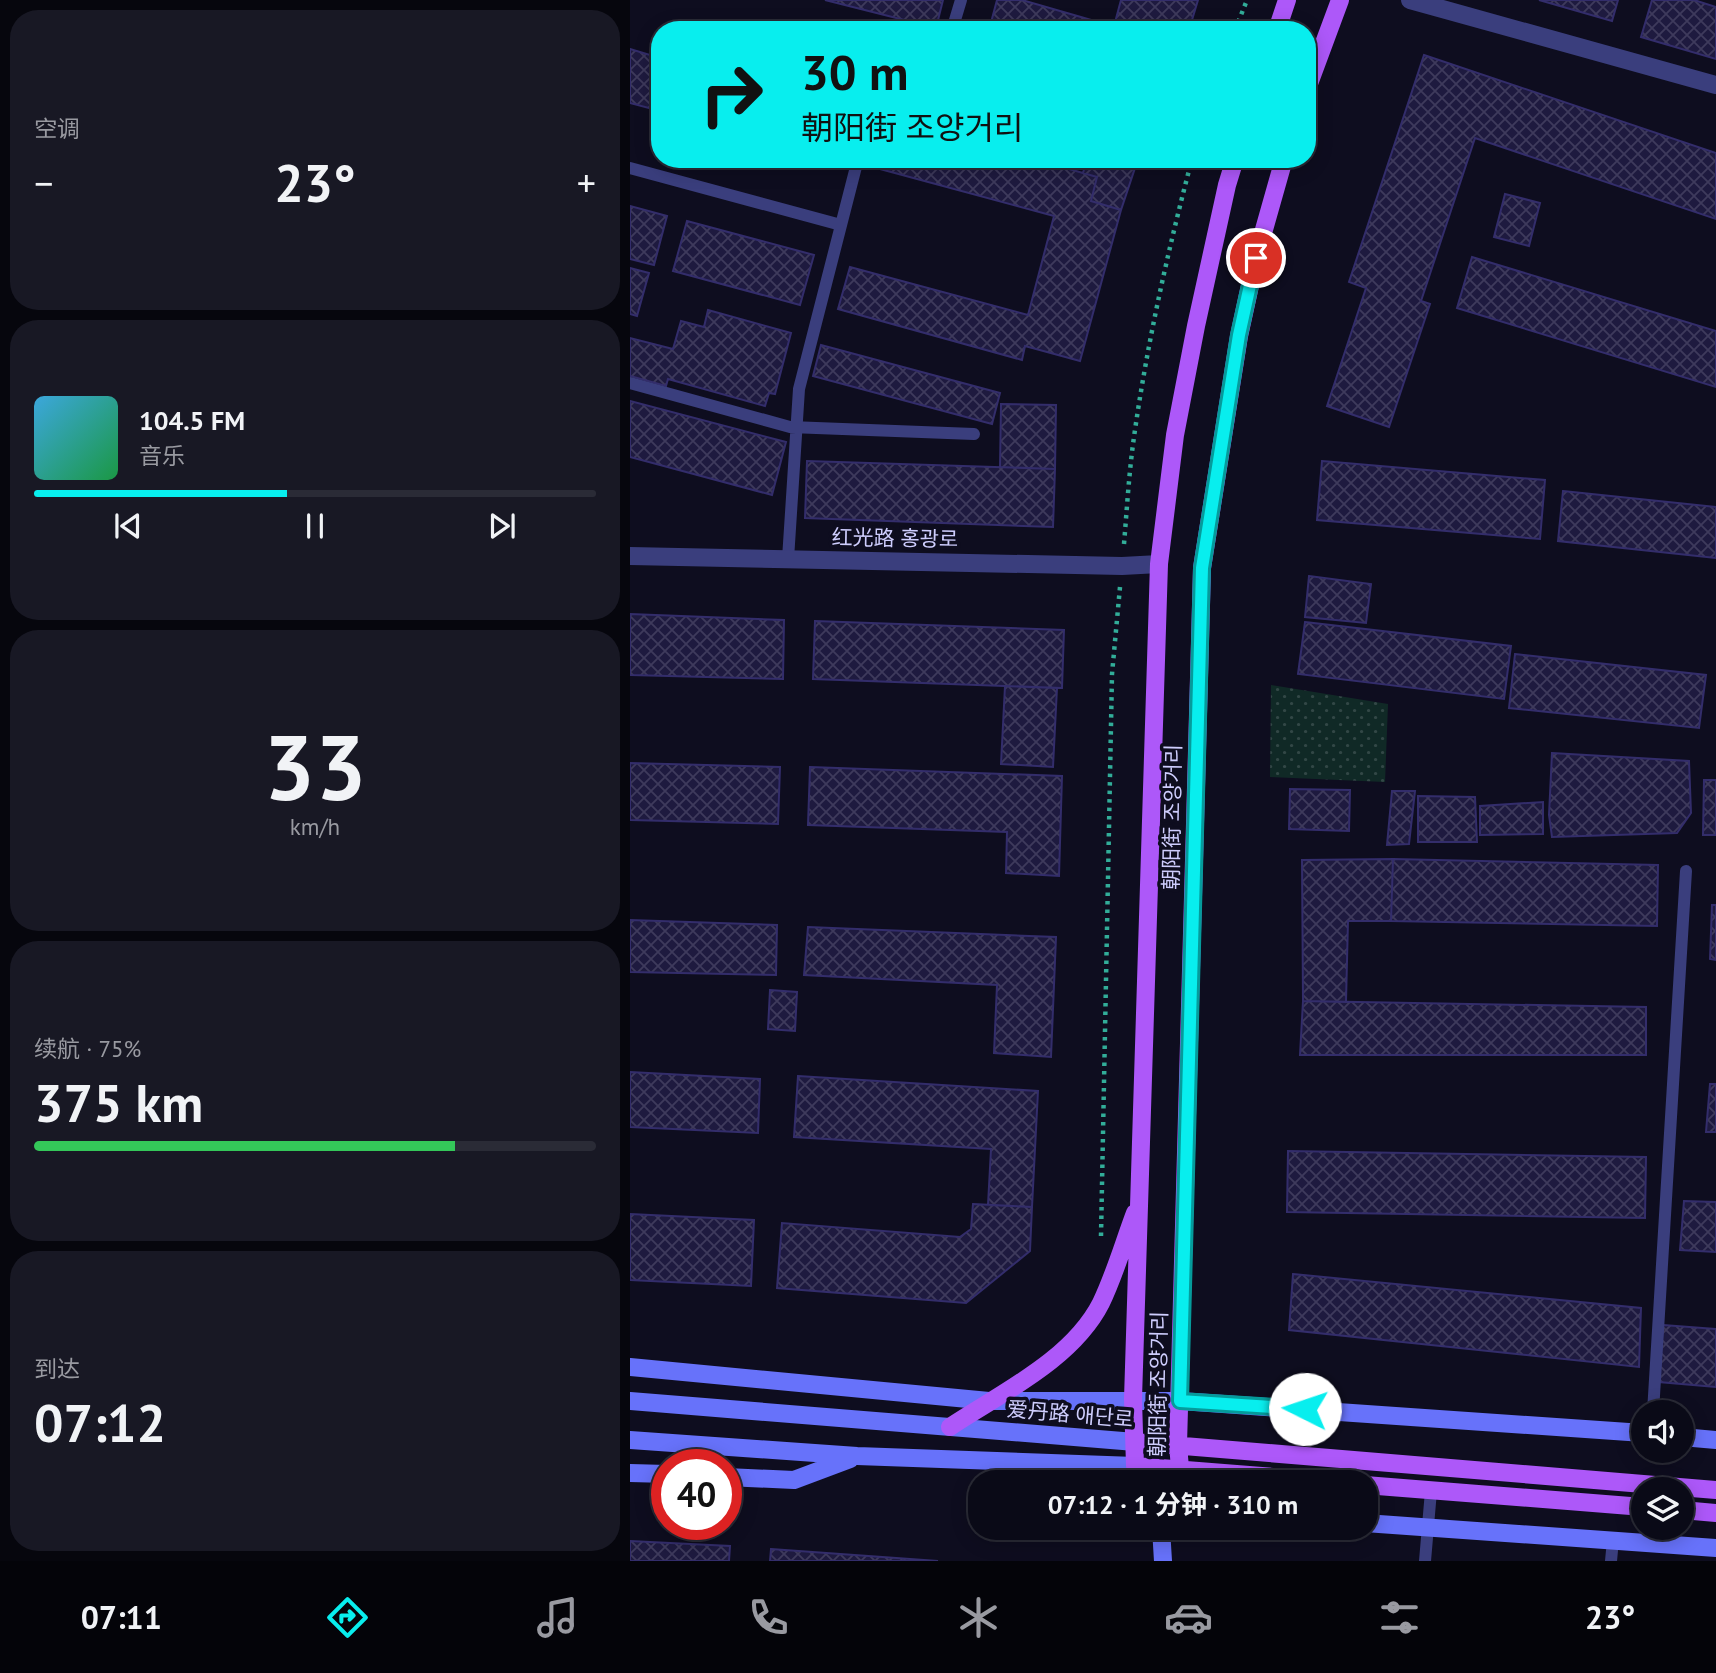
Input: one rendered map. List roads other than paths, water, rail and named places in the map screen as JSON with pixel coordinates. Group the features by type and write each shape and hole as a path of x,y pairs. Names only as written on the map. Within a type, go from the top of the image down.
{"main road":[{"path":"1280,21 1286,0"},
{"path":"1316,65 1340,0"},
{"name":"朝阳街 조양거리","path":"1135,1466 1133,1399 1159,564 1180,408 1198,313 1233,168"},
{"name":"朝阳街 조양거리","path":"1176,1470 1202,568 1239,335 1256,258 1281,168"},
{"path":"950,1427 1034,1376 1086,1325 1100,1304 1140,1200"},
{"name":"爱丹路 애단로","path":"1135,1442 1716,1490"},
{"path":"1135,1466 1153,1470"},
{"path":"1378,1486 1631,1506"},
{"path":"1694,1511 1716,1513"}],"street":[{"path":"1410,0 1716,85"},
{"name":"红光路 홍광로","path":"630,556 1122,566 1159,564"},
{"name":"爱丹路 애단로","path":"630,1367 989,1401 1180,1401 1631,1432"},
{"name":"爱丹路 애단로","path":"630,1401 1135,1442"},
{"path":"1694,1438 1716,1440"},
{"path":"630,1440 857,1457 1135,1466"},
{"path":"742,1478 794,1480 857,1457"},
{"name":"朝阳街 조양거리","path":"1135,1466 1138,1470"},
{"path":"630,1473 651,1474"},
{"path":"1378,1524 1716,1548"},
{"path":"1162,1540 1163,1561"}],"lane":[{"path":"955,21 961,0"},
{"path":"630,168 841,225"},
{"path":"788,559 799,389 856,168"},
{"path":"630,383 797,427 974,434"},
{"path":"1654,1400 1686,871"},
{"path":"1425,1561 1432,1491"},
{"path":"1611,1561 1613,1540"}]}
